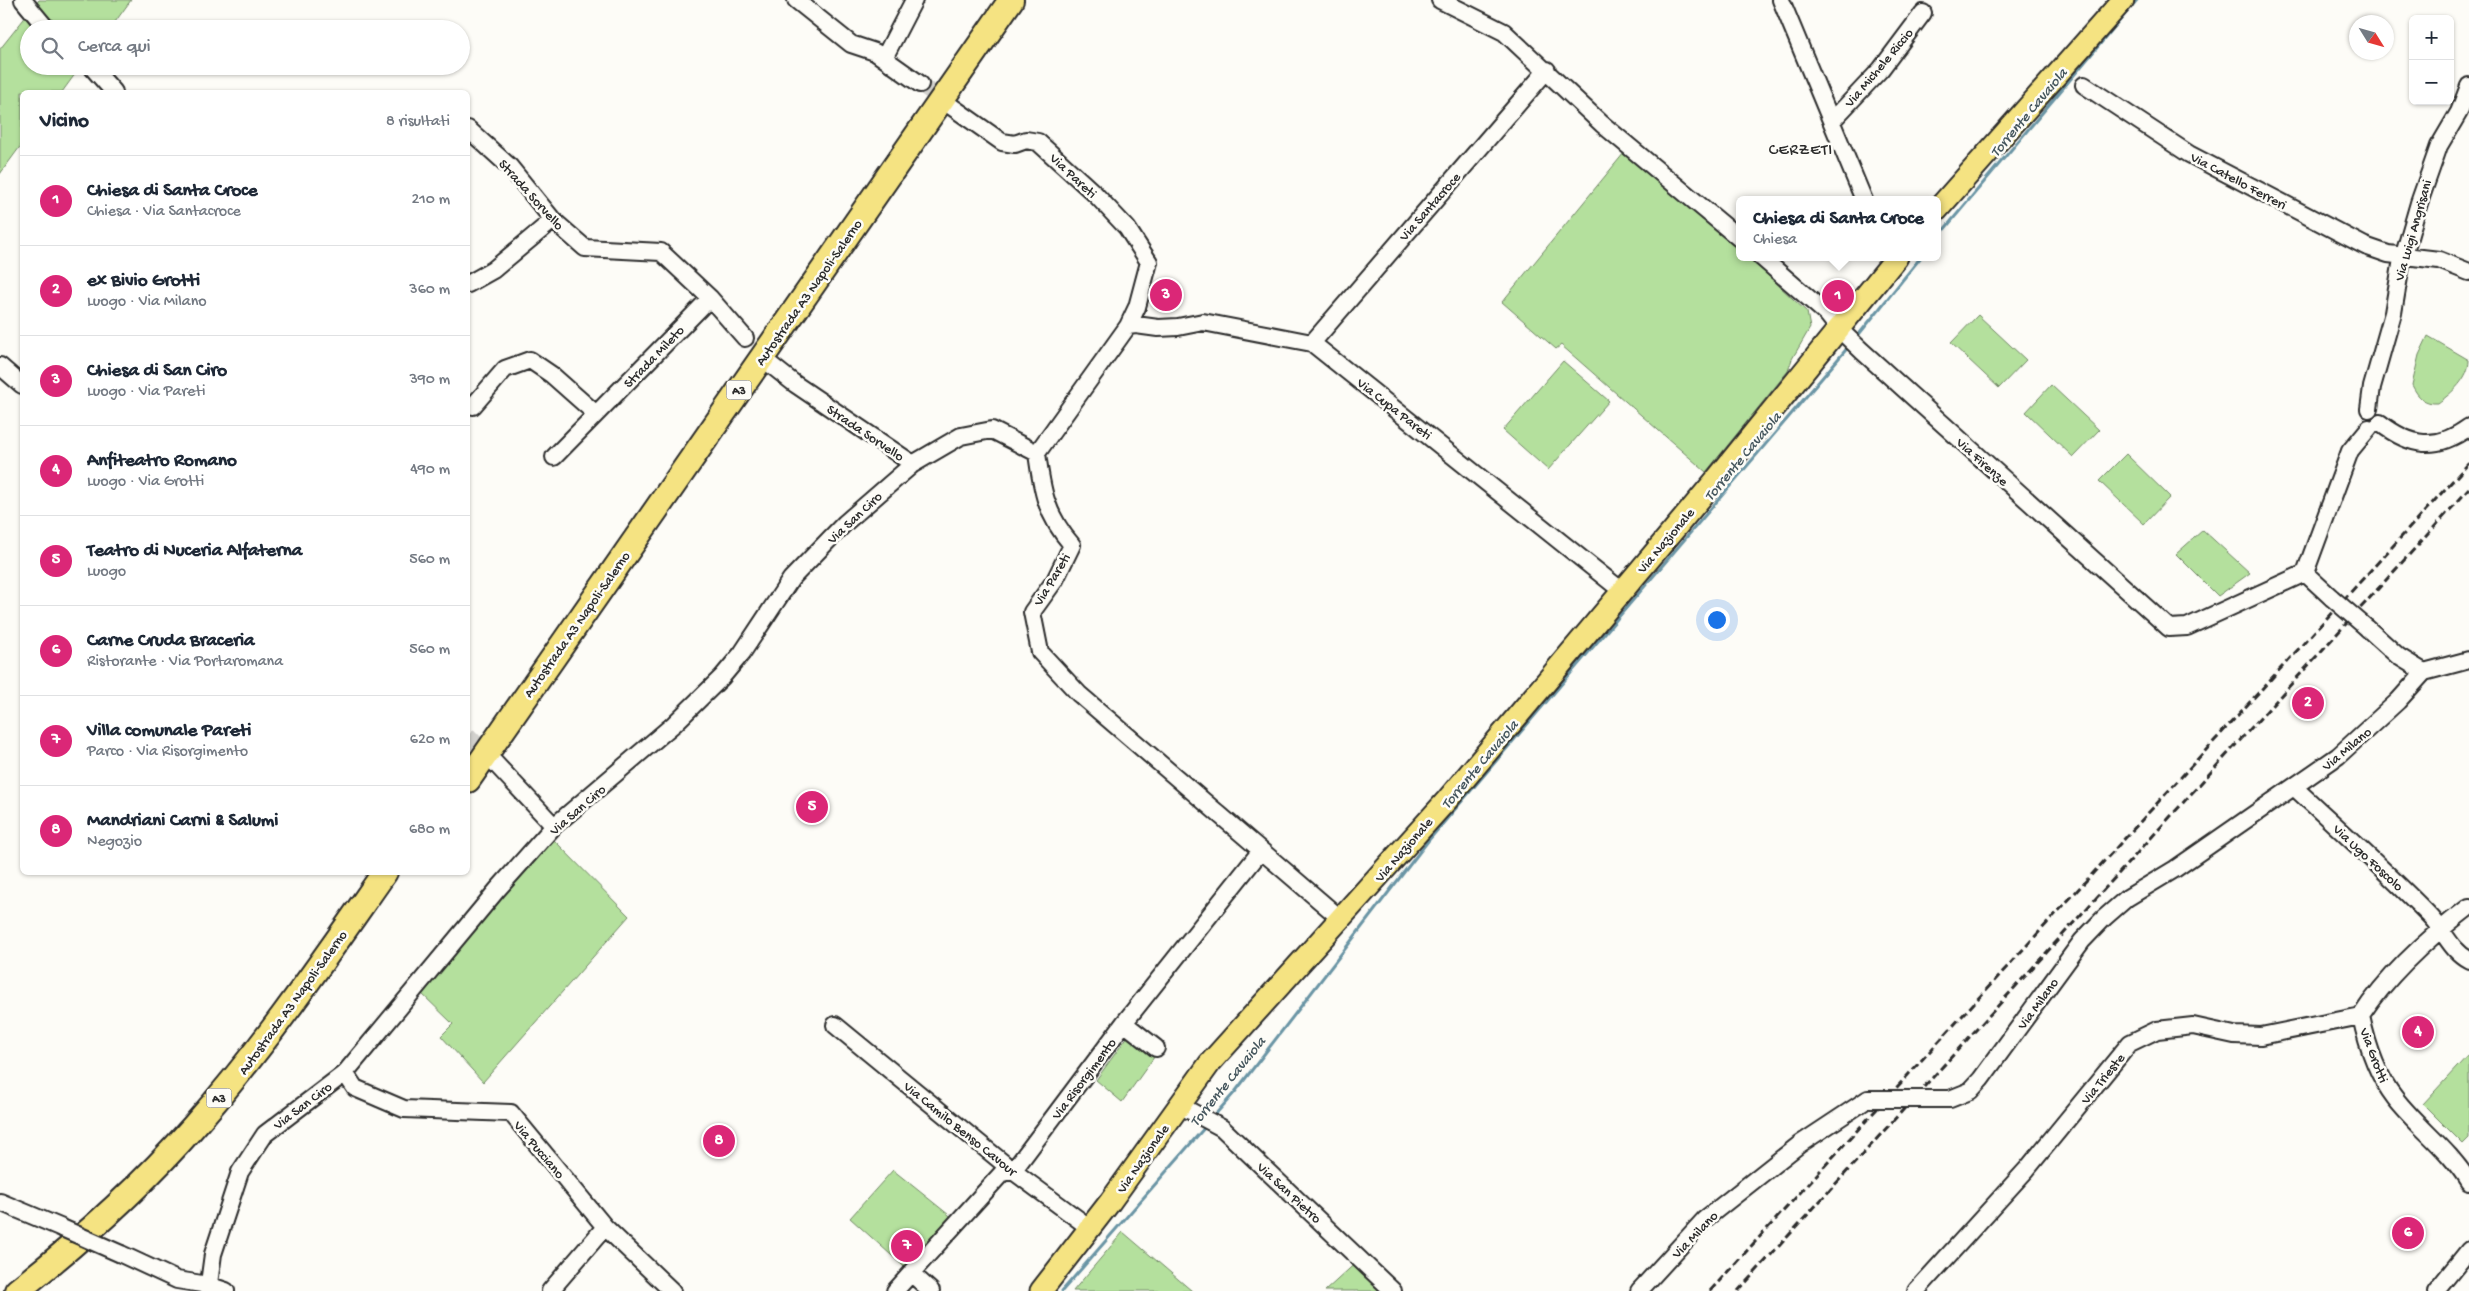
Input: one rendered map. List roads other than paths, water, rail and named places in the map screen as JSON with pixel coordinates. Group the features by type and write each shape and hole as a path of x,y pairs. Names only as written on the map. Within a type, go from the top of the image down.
{"highway":[{"name":"Autostrada A3 Napoli-Salerno","path":"470,752 993,0"},
{"name":"Autostrada A3 Napoli-Salerno","path":"470,777 1011,0"},
{"name":"Autostrada A3 Napoli-Salerno","path":"17,1291 120,1203 193,1128 281,1021 383,875"},
{"name":"Autostrada A3 Napoli-Salerno","path":"42,1291 136,1208 215,1125 278,1049 401,875"}],"main road":[{"path":"1941,205 2123,0"},
{"name":"Via Nazionale","path":"1041,1291 1186,1109 1210,1063 1341,920 1447,800 1843,327 1890,261"}],"street":[{"path":"23,0 40,20"},
{"path":"796,0 851,44 875,52 920,84"},
{"path":"884,58 914,0"},
{"path":"1440,0 1504,32 1547,70 1608,130 1736,236"},
{"name":"Via Michele Riccio","path":"1781,0 1862,196"},
{"name":"Via Michele Riccio","path":"1832,121 1881,68 1923,13"},
{"name":"Via Santacroce","path":"1312,343 1547,70"},
{"path":"99,75 112,90"},
{"name":"Via Catello Ferreri","path":"2084,85 2189,154 2365,246 2388,254 2439,260 2469,272"},
{"name":"Via Luigi Angrisani","path":"2370,420 2372,387 2393,313 2396,287 2404,255 2432,164 2459,112 2469,86"},
{"name":"Via Pareti","path":"948,104 1002,142 1015,144 1026,140 1038,142 1095,194 1127,228 1149,262 1137,307 1128,326 1037,453 1042,494 1057,528 1072,544 1054,580 1032,612 1040,652 1079,694 1341,920"},
{"name":"Strada Sorvello","path":"470,131 510,167 553,220 585,248 661,252 710,298 745,338"},
{"path":"470,283 492,270 553,220"},
{"path":"1766,261 1843,327"},
{"name":"Strada Mileto","path":"554,457 710,298"},
{"name":"Via Cupa Pareti","path":"1128,326 1178,327 1203,322 1312,343 1622,591"},
{"name":"Via Firenze","path":"1843,327 1862,351 2169,628 2177,629 2201,621 2305,573"},
{"path":"474,406 505,369 530,360 552,375 596,414"},
{"name":"Strada Sorvello","path":"771,365 913,464"},
{"path":"0,366 20,383"},
{"path":"2469,427 2456,437 2442,442 2426,444 2397,435 2370,420 2350,451 2305,573 2398,656 2424,672 2469,660"},
{"name":"Via San Ciro","path":"208,1288 213,1254 240,1172 265,1134 345,1073 496,890 554,826 674,724 722,677 742,653 791,579 845,523 913,464 961,436 992,430 1037,453"},
{"name":"Via Milano","path":"1639,1291 1705,1219 1800,1144 1868,1099 1950,1099 1970,1091 1981,1079 2082,941 2104,918 2127,898 2295,788 2345,750 2398,701 2424,672"},
{"path":"494,762 554,826"},
{"name":"Via Ugo Foscolo","path":"2295,788 2397,882 2442,928 2456,953 2469,960"},
{"name":"Via Risorgimento","path":"895,1291 1002,1173 1013,1171 1124,1023 1260,852"},
{"name":"Via Grotti","path":"2469,907 2442,928 2382,986 2361,1016 2378,1072 2385,1084 2412,1117 2447,1152 2469,1182"},
{"name":"Via Trieste","path":"1916,1291 2026,1169 2130,1043 2157,1030 2193,1026 2234,1036 2261,1036 2361,1016"},
{"path":"1124,1023 1156,1048"},
{"name":"Via Camilo Benso Cavour","path":"835,1025 1013,1171 1090,1228"},
{"name":"Via Pucciano","path":"345,1073 355,1088 404,1110 511,1113 605,1227 672,1291"},
{"name":"Via San Pietro","path":"1186,1109 1222,1128 1393,1291"},
{"path":"0,1202 177,1280 226,1291"},
{"path":"550,1291 605,1227"},
{"path":"2436,1291 2469,1250"},
{"path":"911,1273 931,1291"}],"waterway":[{"name":"Torrente Cavaiola","path":"1941,233 2137,0"},
{"name":"Torrente Cavaiola","path":"1856,338 1918,261"},
{"name":"Torrente Cavaiola","path":"1213,1117 1235,1092 1428,841 1850,345"},
{"name":"Torrente Cavaiola","path":"1062,1291 1206,1126"}],"tunnel":[{"path":"920,84 948,104"},
{"path":"470,737 492,760"}],"railway":[{"path":"1710,1291 2469,463"},
{"path":"1738,1291 2469,489"}],"place":[{"name":"Chiesa di San Ciro","path":"1166,295"},
{"name":"Chiesa di Santa Croce","path":"1838,296"},
{"name":"ex Bivio Grotti","path":"2308,703"},
{"name":"Teatro di Nuceria Alfaterna","path":"812,807"},
{"name":"Anfiteatro Romano","path":"2418,1032"},
{"name":"Mandriani Carni & Salumi","path":"719,1141"},
{"name":"Carne Cruda Braceria","path":"2408,1233"},
{"name":"Villa comunale Pareti","path":"907,1246"}],"district":[{"name":"CERZETI","path":"1801,148"}]}
